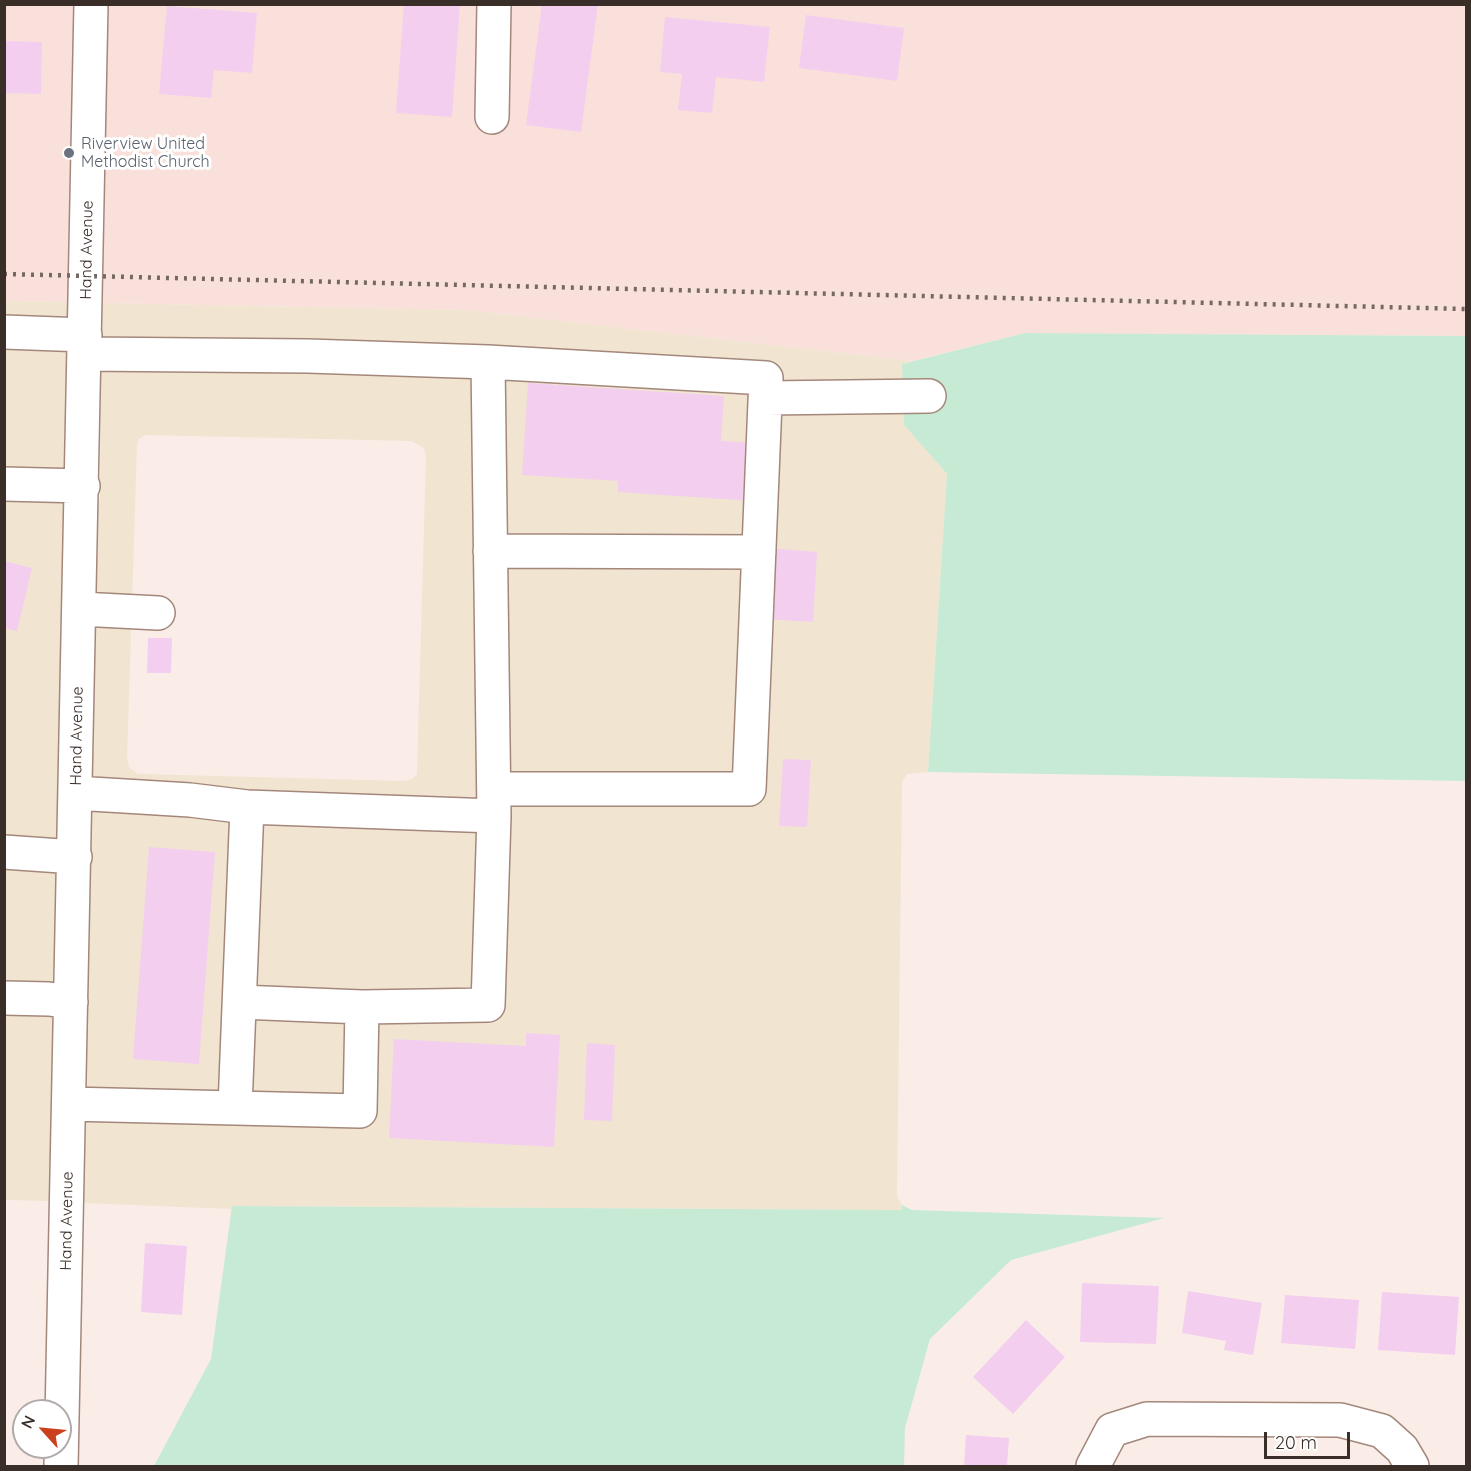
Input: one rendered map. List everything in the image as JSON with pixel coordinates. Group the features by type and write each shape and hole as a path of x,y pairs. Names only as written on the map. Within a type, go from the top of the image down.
{"street":[{"name":"Hand Avenue","path":"61,1467 83,486 91,4"},
{"path":"492,117 495,4"},
{"path":"4,332 85,345 488,362 766,378 749,789 494,803 247,807 190,800 75,793"},
{"path":"240,1002 362,1007 488,1005 494,803 488,362"},
{"path":"766,398 929,396"},
{"path":"4,484 83,486"},
{"path":"490,551 759,552"},
{"path":"80,609 158,613"},
{"path":"235,1107 247,807"},
{"path":"4,852 75,857"},
{"path":"4,998 72,1002"},
{"path":"69,1104 360,1111 362,1007"},
{"path":"1093,1467 1112,1430 1147,1419 1340,1420 1382,1431 1402,1449 1412,1467"}],"shaded area":[{"path":"5,5 75,5 69,302 5,301"},
{"path":"107,5 1466,5 1466,336 1025,333 912,361 465,310 101,303"},
{"path":"5,301 69,302 67,471 5,469"},
{"path":"101,303 465,310 912,361 902,364 904,425 947,474 928,772 907,774 902,783 897,1196 902,1205 901,1210 232,1206 231,1209 83,1203 98,501 100,501","holes":["145,435 411,441 424,448 426,456 417,774 412,779 404,781 138,774 130,768 127,760 139,439"]},
{"path":"5,499 66,500 51,1201 5,1200"}],"green space":[{"path":"1025,333 1466,336 1466,781 928,772 947,474 904,425 902,364"},
{"path":"902,1205 912,1210 1164,1218 1011,1260 930,1339 905,1428 904,1466 154,1466 211,1359 232,1206 901,1210"}],"building":[{"path":"404,4 460,4 452,117 396,113"},
{"path":"542,4 598,4 581,132 526,125"},
{"path":"167,6 257,13 252,73 214,70 211,98 159,94"},
{"path":"806,15 904,28 897,81 799,68"},
{"path":"665,17 770,27 764,82 716,77 712,113 678,110 682,74 660,72"},
{"path":"4,41 42,42 41,94 4,93"},
{"path":"528,383 724,396 721,441 757,443 753,501 618,492 618,481 522,475"},
{"path":"770,548 817,552 813,622 765,619"},
{"path":"4,561 32,568 17,631 4,628"},
{"path":"148,638 172,638 171,673 147,673"},
{"path":"783,759 811,760 807,827 779,826"},
{"path":"149,847 215,852 199,1064 133,1059"},
{"path":"526,1033 560,1035 554,1147 389,1138 394,1039 526,1046"},
{"path":"587,1043 615,1045 612,1121 584,1120"},
{"path":"145,1243 187,1246 182,1315 141,1312"},
{"path":"1082,1283 1159,1286 1156,1344 1080,1342"},
{"path":"1188,1291 1262,1303 1253,1355 1224,1350 1226,1341 1182,1333"},
{"path":"1382,1292 1459,1297 1455,1355 1378,1350"},
{"path":"1285,1295 1359,1300 1355,1349 1281,1343"},
{"path":"1026,1320 1065,1357 1013,1414 973,1377"},
{"path":"966,1435 1009,1438 1007,1466 964,1466"}],"railway":[{"path":"4,274 1466,309"}],"place":[{"name":"Riverview United Methodist Church","path":"69,153"}]}
